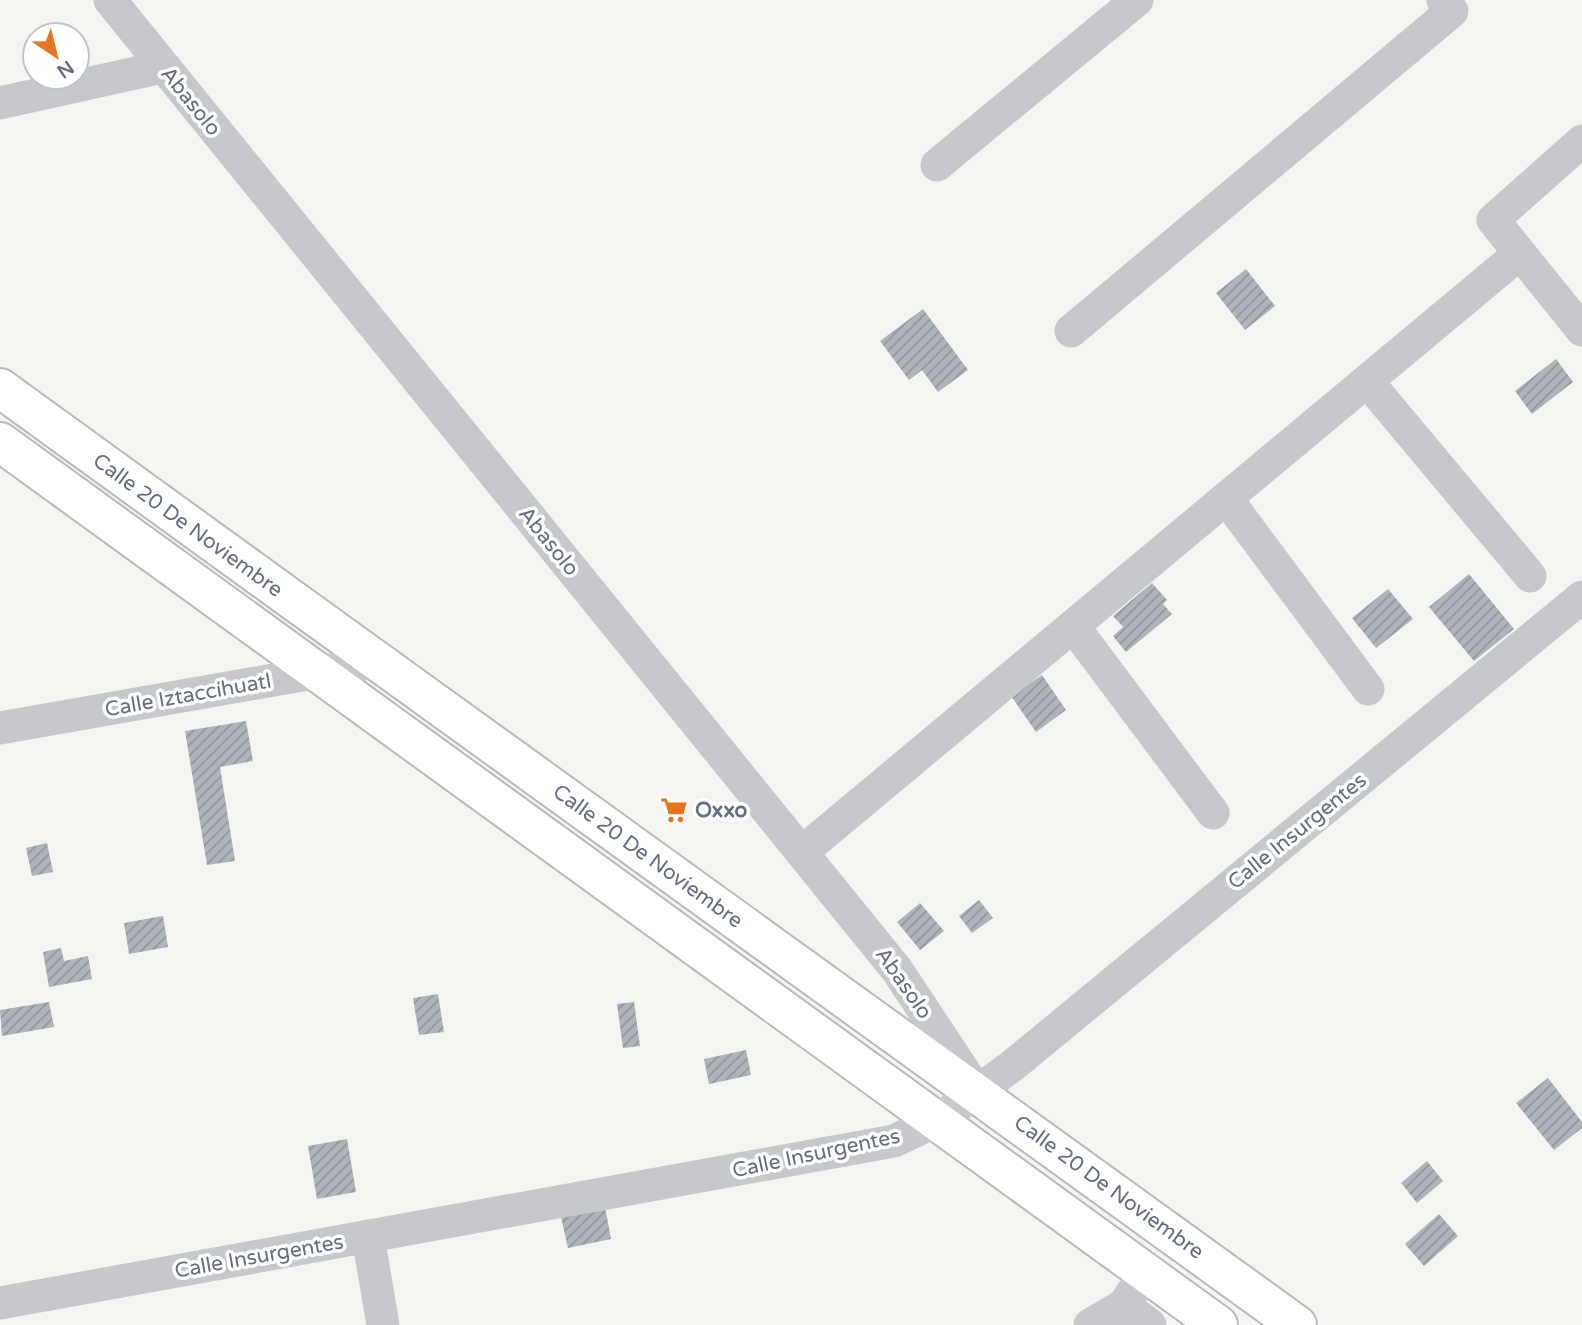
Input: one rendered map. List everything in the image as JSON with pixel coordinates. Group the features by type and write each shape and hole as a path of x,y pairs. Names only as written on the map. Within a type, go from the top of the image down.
{"main road":[{"name":"Calle 20 De Noviembre","path":"0,388 376,662 977,1091 1297,1325"},
{"name":"Calle 20 De Noviembre","path":"0,442 1218,1325"}],"street":[{"name":"Abasolo","path":"110,0 897,970 977,1091"},
{"path":"937,165 1137,0"},
{"path":"1071,331 1452,11 1443,0"},
{"path":"0,103 163,67"},
{"path":"1582,141 1493,220 1582,330"},
{"path":"802,852 1520,254"},
{"path":"1367,381 1530,576"},
{"path":"1226,498 1368,689"},
{"name":"Calle Insurgentes","path":"0,1303 894,1141 938,1120 1012,1066 1582,597"},
{"path":"1073,626 1213,813"},
{"name":"Calle Iztaccíhuatl","path":"0,728 376,662"},
{"path":"368,1236 383,1325"},
{"path":"1090,1325 1124,1305 1145,1273"},
{"path":"1124,1305 1150,1325"}],"building":[{"path":"1246,269 1275,306 1245,330 1216,293"},
{"path":"923,309 968,370 938,392 922,370 909,380 880,341"},
{"path":"1556,359 1573,382 1532,414 1515,391"},
{"path":"1469,574 1514,629 1474,661 1429,607"},
{"path":"1152,583 1167,600 1163,604 1172,614 1126,652 1113,636 1123,627 1113,616"},
{"path":"1388,589 1413,619 1376,648 1352,618"},
{"path":"1042,675 1066,710 1036,732 1011,696"},
{"path":"246,721 253,761 220,767 235,861 207,865 185,731"},
{"path":"47,843 53,872 32,876 26,848"},
{"path":"979,900 993,918 972,933 959,916"},
{"path":"920,903 944,931 920,950 897,922"},
{"path":"163,916 168,947 129,954 124,923"},
{"path":"61,948 64,961 88,956 92,979 49,987 43,952"},
{"path":"438,994 444,1032 419,1035 413,998"},
{"path":"49,1002 54,1027 2,1036 0,1010"},
{"path":"634,1002 640,1046 623,1048 617,1004"},
{"path":"746,1050 751,1075 709,1084 704,1059"},
{"path":"1548,1078 1582,1122 1582,1128 1554,1150 1516,1103"},
{"path":"347,1139 356,1192 317,1199 308,1146"},
{"path":"1427,1161 1443,1181 1417,1203 1401,1183"},
{"path":"605,1207 611,1239 568,1248 561,1217"},
{"path":"1439,1214 1458,1236 1424,1266 1405,1244"}],"place":[{"name":"Oxxo","path":"674,810"}]}
